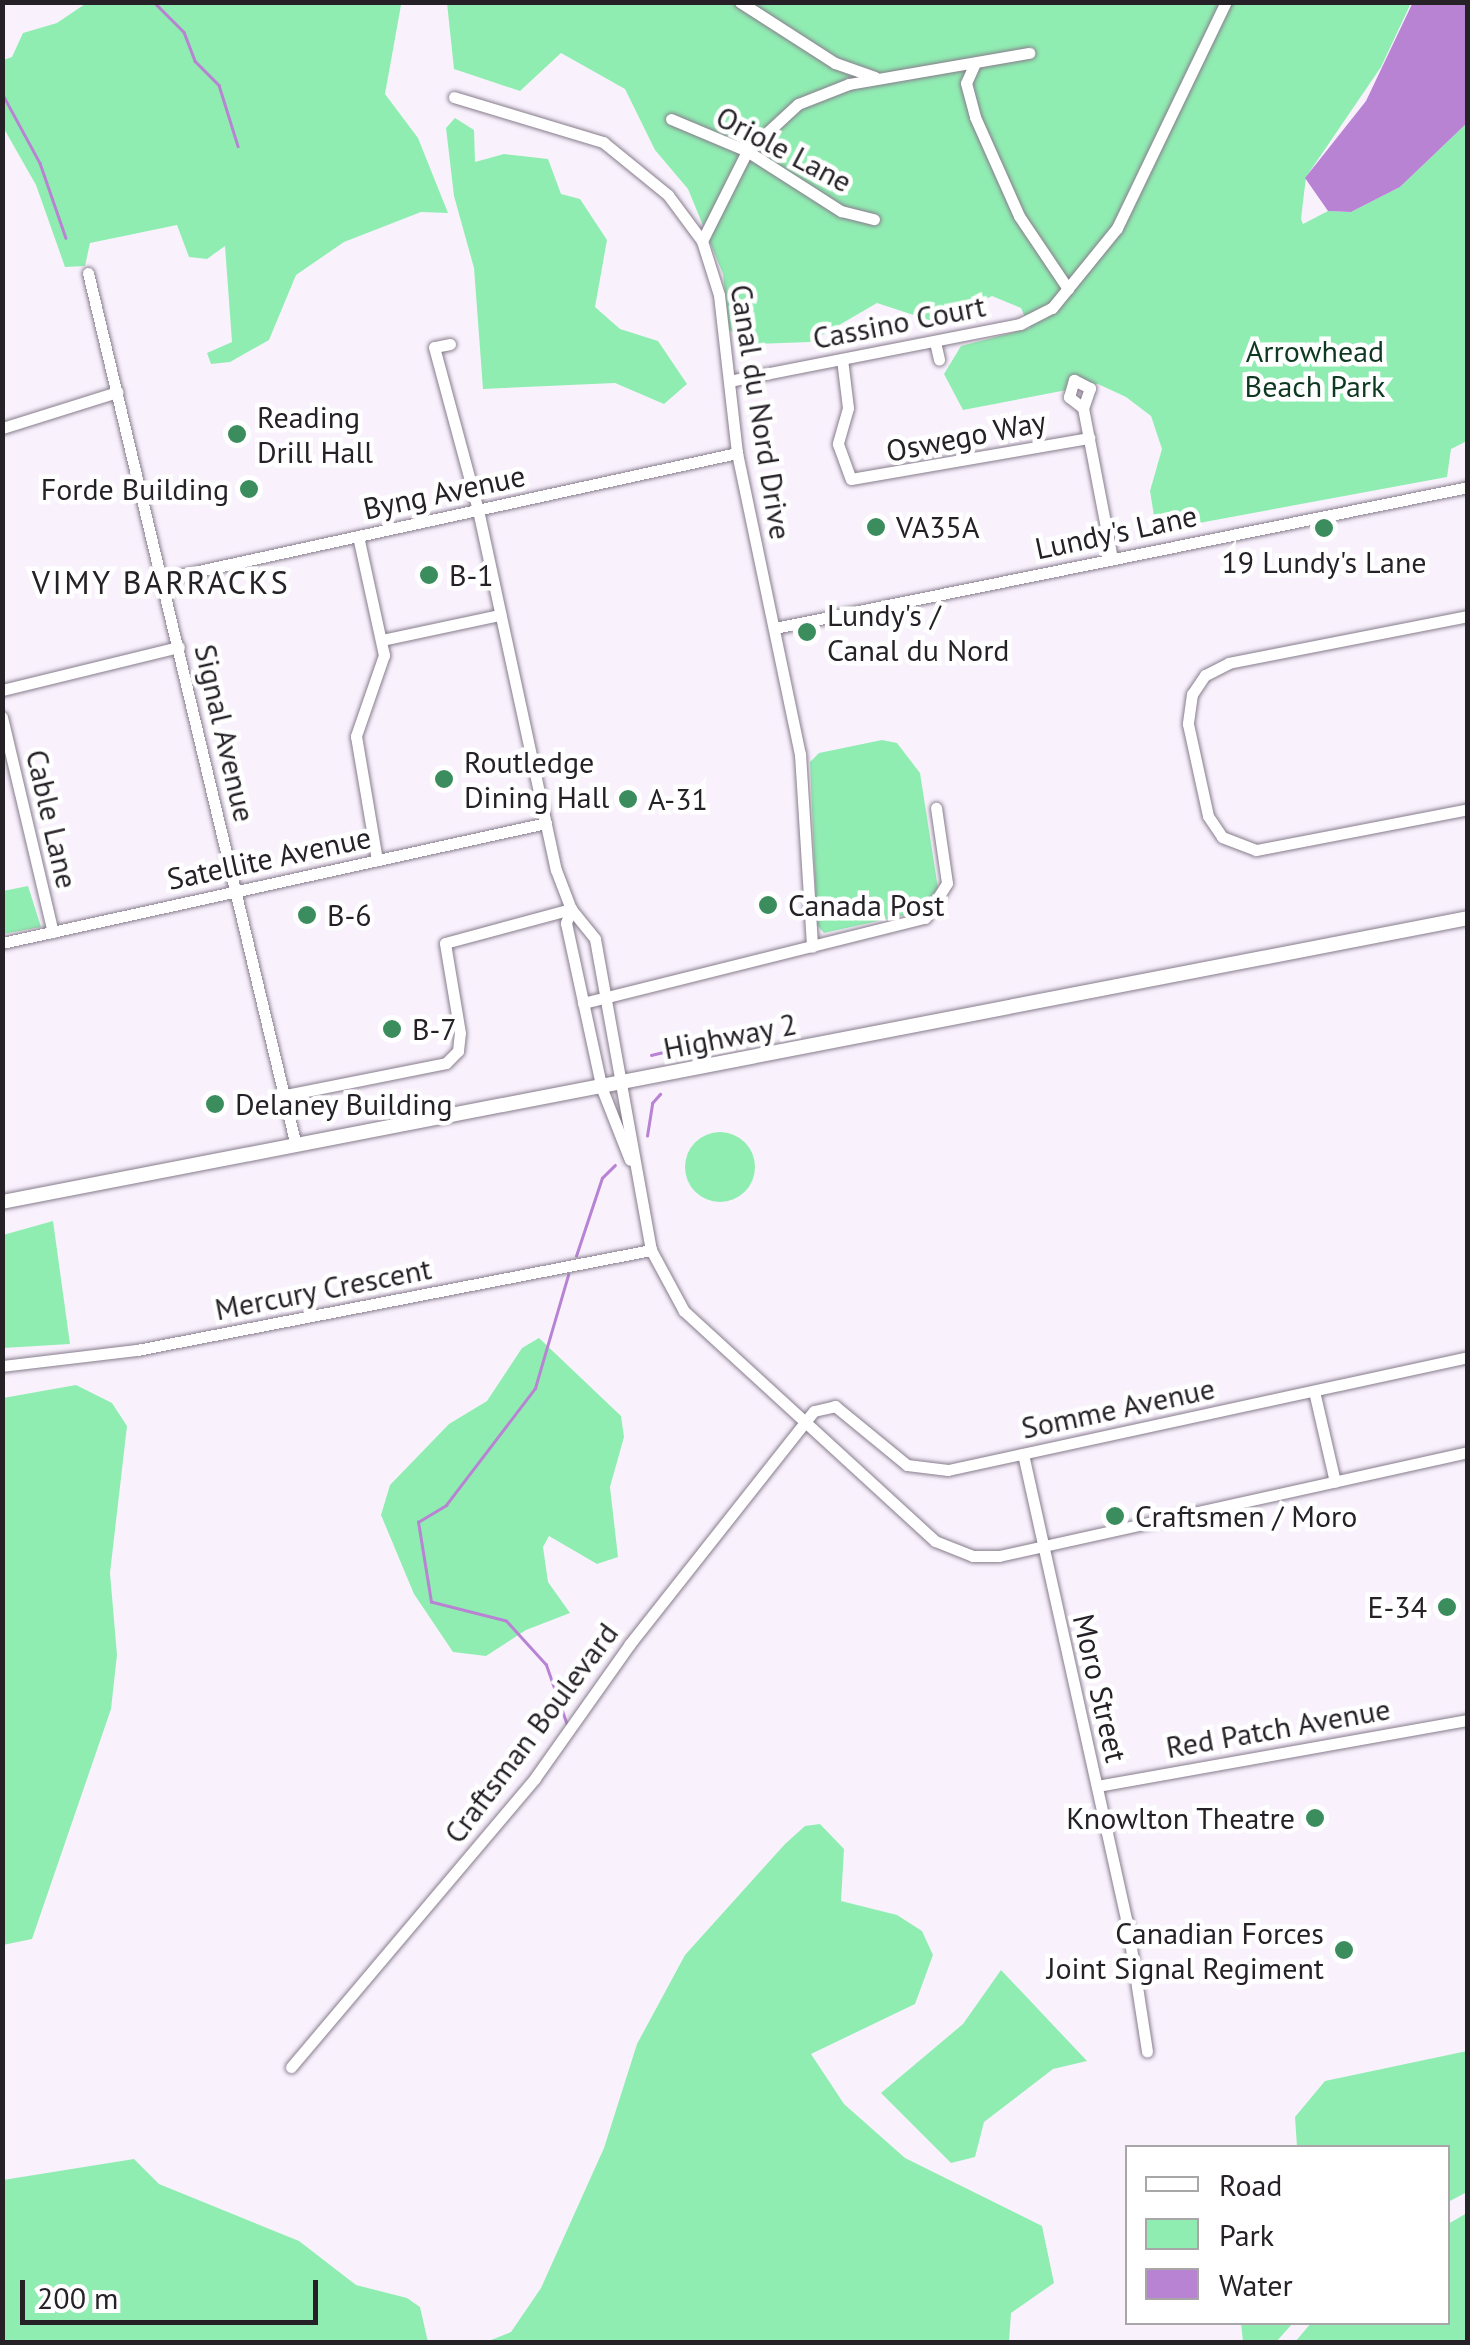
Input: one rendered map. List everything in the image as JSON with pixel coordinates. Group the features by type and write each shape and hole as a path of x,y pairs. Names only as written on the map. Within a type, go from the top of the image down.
{"main road":[{"name":"Highway 2","path":"2,1202 602,1090 1468,918"}],"street":[{"path":"740,2 835,63 882,78"},
{"name":"Cassino Court","path":"728,381 935,342 1037,318 1068,289 1130,204 1226,2"},
{"path":"702,241 747,151 782,115 833,89 1029,53"},
{"path":"833,89 835,63"},
{"path":"966,90 975,64"},
{"path":"941,70 966,90 1019,216 1068,289"},
{"name":"Canal du Nord Drive","path":"454,97 603,142 668,195 702,241 718,295 737,453 802,773 812,947"},
{"name":"Oriole Lane","path":"671,120 747,151 842,211 874,219"},
{"name":"Signal Avenue","path":"88,273 296,1146"},
{"path":"935,342 939,360"},
{"path":"450,344 434,348 478,510 546,823 571,910 595,940 626,1085 632,1164 651,1250 684,1312 947,1548 986,1557 1468,1452"},
{"name":"Oswego Way","path":"842,359 848,408 838,444 852,479 1089,438"},
{"path":"2,428 118,392"},
{"path":"1083,408 1112,559"},
{"name":"Byng Avenue","path":"162,579 737,453"},
{"name":"Lundy's Lane","path":"775,628 1468,487"},
{"path":"358,536 382,640 383,662 356,736 378,860"},
{"path":"382,640 500,615"},
{"path":"1468,616 1229,662 1205,675 1192,694 1188,724 1208,816 1222,837 1241,845 1278,847 1468,809"},
{"path":"2,690 179,647"},
{"name":"Cable Lane","path":"2,717 53,932"},
{"path":"583,1004 812,947 933,912 947,884 936,808"},
{"name":"Satellite Avenue","path":"2,943 546,823"},
{"path":"571,910 566,923 602,1090 632,1164"},
{"path":"286,1095 446,1063 458,1051 460,1033 445,943 571,910"},
{"name":"Mercury Crescent","path":"2,1366 137,1350 651,1250"},
{"name":"Somme Avenue","path":"804,1423 814,1411 835,1406 892,1456 920,1470 1023,1454 1468,1357"},
{"path":"1314,1390 1334,1482"},
{"name":"Craftsman Boulevard","path":"292,2068 535,1778 628,1644 804,1423"},
{"name":"Moro Street","path":"1023,1454 1097,1786 1147,2051"},
{"name":"Red Patch Avenue","path":"1097,1786 1468,1720"}],"green space":[{"path":"88,2 409,3 401,5 385,94 418,138 448,213 421,212 344,242 296,275 269,340 230,362 211,364 207,353 232,342 225,246 207,259 189,257 177,225 90,243 85,266 65,267 36,185 3,127 3,60 12,57 23,33 57,23"},
{"name":"Arrowhead Beach Park","path":"447,3 1411,3 1381,67 1306,177 1301,219 1303,224 1328,211 1351,212 1400,187 1467,123 1467,441 1451,449 1447,477 1172,528 1154,516 1150,491 1162,449 1151,416 1126,397 1098,384 963,410 944,374 961,346 1030,328 1021,308 992,296 938,323 877,303 810,342 757,344 729,330 723,274 688,189 655,150 625,89 561,53 520,91 454,69"},
{"path":"455,118 474,130 475,162 504,154 548,159 561,194 580,199 607,240 595,307 620,329 658,341 687,384 664,404 615,383 483,389 474,268 454,196 446,128"},
{"path":"882,740 897,743 920,773 938,888 919,912 824,933 817,925 810,762 819,753"},
{"path":"28,886 41,927 3,934 3,891"},
{"path":"720,1132 745,1142 755,1167 745,1192 720,1202 695,1192 685,1167 695,1142"},
{"path":"53,1221 70,1344 3,1348 3,1235"},
{"path":"539,1338 621,1416 624,1437 610,1487 618,1557 597,1564 549,1536 543,1547 548,1582 570,1613 526,1630 486,1656 453,1652 414,1594 381,1515 390,1485 449,1424 487,1401 522,1348"},
{"path":"76,1385 112,1403 127,1426 110,1573 117,1655 111,1709 32,1939 3,1945 3,1398"},
{"path":"820,1824 844,1849 841,1901 897,1915 922,1931 933,1955 915,2004 811,2054 844,2104 905,2158 1042,2226 1054,2283 1011,2313 1009,2342 486,2342 511,2332 541,2288 604,2148 637,2044 685,1955 785,1844 805,1826"},
{"path":"1001,1970 1087,2061 1053,2069 984,2122 975,2157 951,2163 881,2093 963,2024"},
{"path":"1467,2051 1467,2192 1450,2201 1450,2145 1297,2145 1295,2117 1325,2081"},
{"path":"134,2159 159,2184 299,2241 356,2285 407,2298 420,2307 428,2342 3,2342 3,2180"},
{"path":"1467,2213 1467,2342 1295,2342 1309,2325 1450,2325 1450,2223"},
{"path":"1241,2325 1291,2325 1276,2342 1243,2342"}],"water":[{"path":"1413,2 1467,3 1467,123 1400,187 1351,212 1328,211 1305,178 1366,101"}],"waterway":[{"path":"154,2 184,32 195,61 219,85 238,146"},
{"path":"2,93 40,163 66,238"},
{"path":"651,1055 751,1031"},
{"path":"647,1136 652,1103 660,1094"},
{"path":"576,1256 602,1178 615,1165"},
{"path":"567,1725 546,1665 506,1621 431,1602 418,1522 446,1505 535,1388 568,1275"}],"place":[{"name":"Reading Drill Hall","path":"237,434"},
{"name":"Forde Building","path":"249,489"},
{"name":"VA35A","path":"876,527"},
{"name":"19 Lundy's Lane","path":"1324,528"},
{"name":"B-1","path":"429,575"},
{"name":"Lundy's / Canal du Nord","path":"807,632"},
{"name":"Routledge Dining Hall","path":"444,779"},
{"name":"A-31","path":"628,799"},
{"name":"Canada Post","path":"768,905"},
{"name":"B-6","path":"307,915"},
{"name":"B-7","path":"392,1029"},
{"name":"Delaney Building","path":"215,1104"},
{"name":"Craftsmen / Moro","path":"1115,1516"},
{"name":"E-34","path":"1447,1607"},
{"name":"Knowlton Theatre","path":"1315,1818"},
{"name":"Canadian Forces Joint Signal Regiment","path":"1344,1950"}],"district":[{"name":"VIMY BARRACKS","path":"161,582"}]}
